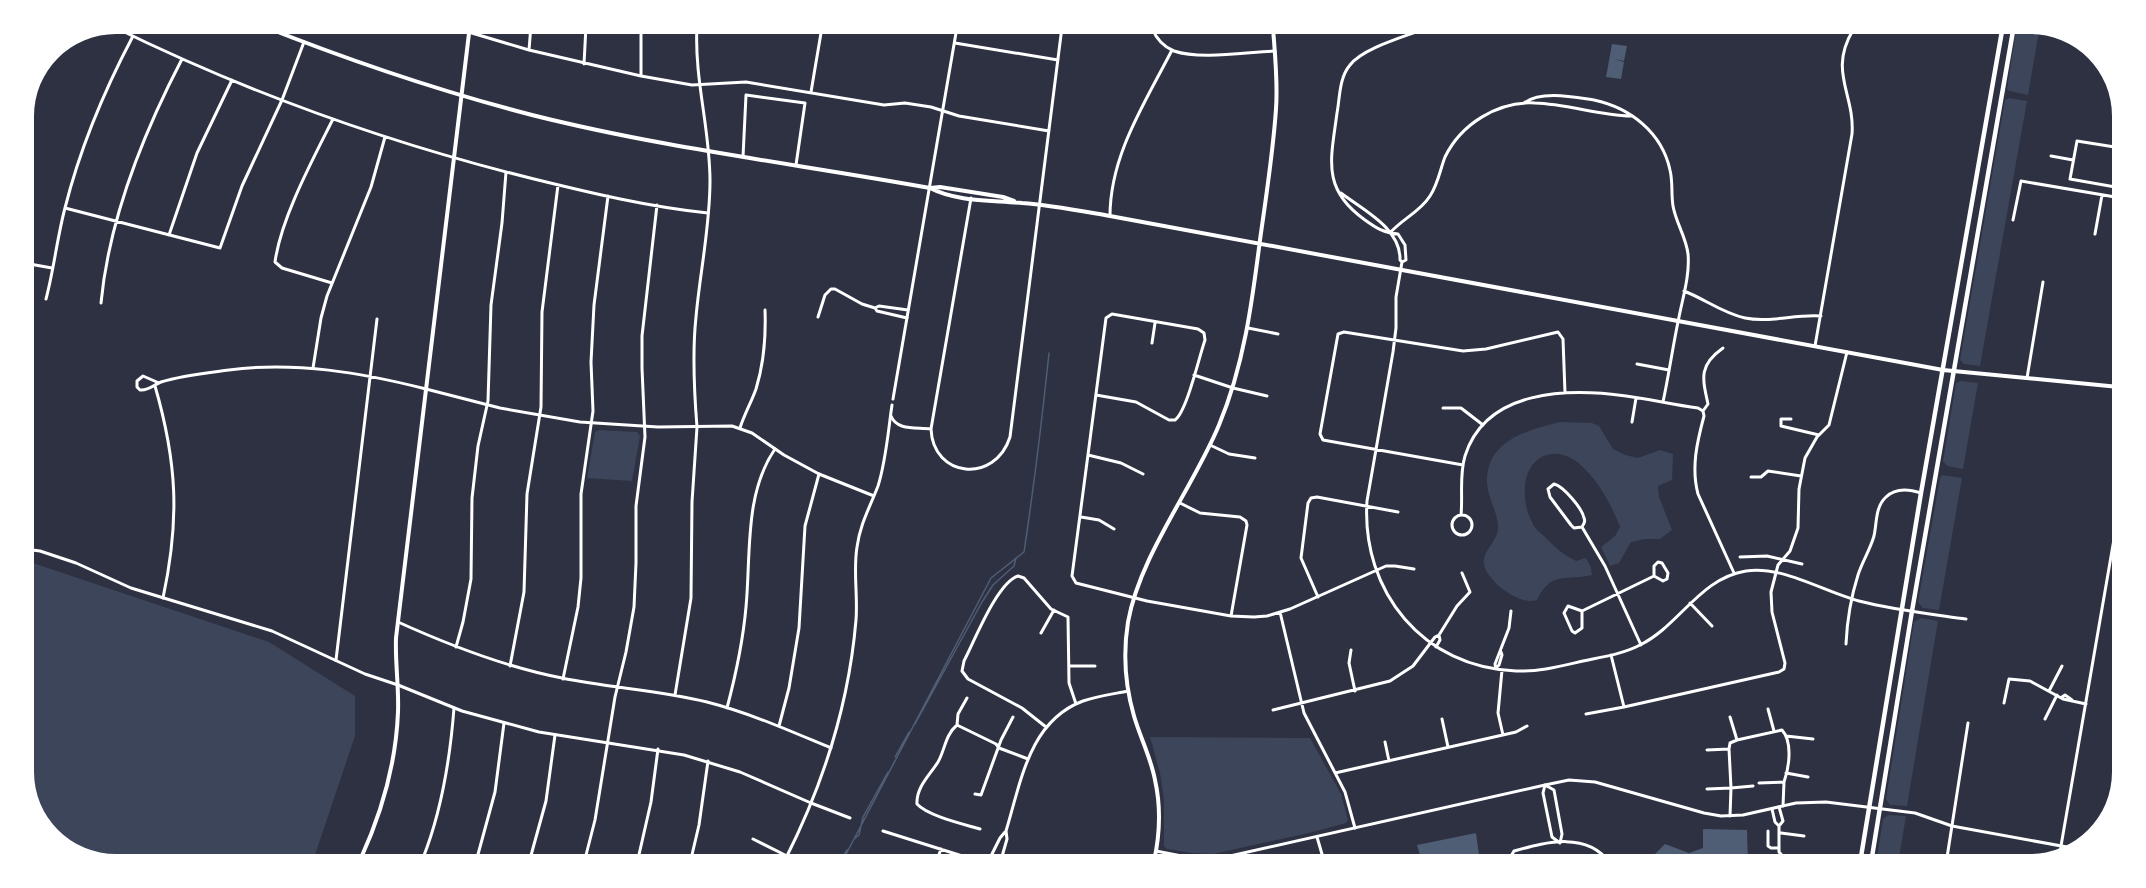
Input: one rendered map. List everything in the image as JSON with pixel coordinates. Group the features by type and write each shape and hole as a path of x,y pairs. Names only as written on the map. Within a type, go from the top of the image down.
{"main road":[{"path":"284,34 369,66 461,95 595,129 709,152 930,188 940,187 1003,197 1018,202"},
{"path":"363,854 377,821 389,780 396,731 398,685 395,646 469,34"},
{"path":"1155,854 1159,816 1156,786 1150,761 1133,714 1128,691 1125,645 1134,598 1144,571 1210,445 1233,388 1248,328 1276,110 1274,34"},
{"path":"1861,854 1921,493 2001,34"},
{"path":"1872,854 1912,611 2012,34"},
{"path":"930,188 939,193 970,198 1018,202 1110,216 1954,372 2111,386"}],"street":[{"path":"129,34 232,80 385,137 558,185 657,206 708,213"},
{"path":"473,34 584,64 699,86 741,82 766,85 884,105 905,103 959,116 1049,131"},
{"path":"529,50 530,34"},
{"path":"584,64 586,34"},
{"path":"641,34 641,76"},
{"path":"675,694 691,598 692,502 697,427 694,349 708,213 709,152 697,68 697,34"},
{"path":"811,92 821,34"},
{"path":"788,854 811,803 831,748 846,688 858,601 856,547 865,514 880,476 956,34"},
{"path":"970,198 931,436 937,452 951,464 975,469 988,465 1000,456 1010,437 1061,34"},
{"path":"1155,34 1159,41 1172,50 1199,55 1275,51"},
{"path":"1390,233 1382,231 1353,211 1344,201 1332,177 1331,166 1341,89 1346,71 1354,60 1365,53 1412,34"},
{"path":"1815,346 1852,134 1852,116 1842,72 1845,46 1851,34"},
{"path":"46,299 65,208 91,127 133,36"},
{"path":"65,208 221,247 253,160 282,100 304,42"},
{"path":"955,43 1058,60"},
{"path":"1110,216 1113,181 1119,158 1172,50"},
{"path":"101,303 117,221 142,146 182,59"},
{"path":"169,235 197,153 232,80"},
{"path":"743,157 746,95 805,103 796,165"},
{"path":"1390,233 1418,211 1431,195 1449,150 1464,131 1484,116 1524,103 1535,96 1565,95 1613,105 1632,116 1655,136 1668,162 1675,217 1688,253 1684,291 1664,402"},
{"path":"1524,103 1632,116"},
{"path":"332,283 282,268 276,264 275,259 303,180 333,119"},
{"path":"313,368 321,318 332,283 367,197 385,137"},
{"path":"2111,146 2077,141 2070,179 2111,186"},
{"path":"2051,156 2073,160"},
{"path":"456,648 468,601 474,471 487,405 491,305 506,172"},
{"path":"2013,220 2021,181 2111,196"},
{"path":"510,666 524,592 527,494 540,416 542,312 558,185"},
{"path":"1339,191 1386,226 1399,246 1402,262 1396,297 1395,340 1367,506 1367,532 1382,586 1400,614 1431,643 1467,662 1502,670 1535,670 1611,655 1641,645 1662,630 1714,583 1734,573 1758,570 1775,573 1853,599 1902,610 1966,620"},
{"path":"2095,234 2102,195"},
{"path":"563,679 578,607 581,578 582,494 591,423 591,338 608,196"},
{"path":"586,854 634,607 636,507 645,427 642,336 657,206"},
{"path":"35,266 52,268"},
{"path":"2027,379 2043,282"},
{"path":"818,317 825,295 831,289 835,289 877,311 907,318"},
{"path":"1684,291 1717,308 1747,318 1821,316"},
{"path":"875,308 882,306 909,310"},
{"path":"740,428 762,366 765,310"},
{"path":"1096,395 1136,402 1169,420 1175,420 1179,417 1194,375 1205,340 1204,333 1198,329 1112,314 1107,316 1105,322 1072,576 1076,583 1134,598 1231,616 1254,618 1280,612 1390,565 1414,569"},
{"path":"336,660 377,320"},
{"path":"1152,343 1155,323"},
{"path":"1248,328 1278,333"},
{"path":"1463,465 1325,442 1321,439 1338,334 1344,332 1463,351 1486,349 1558,332 1563,339 1565,393"},
{"path":"1723,348 1712,356 1703,369 1708,404 1703,411 1695,462 1695,483 1734,573"},
{"path":"1586,714 1782,671 1785,663 1771,605 1771,592 1775,573 1790,551 1798,528 1801,477 1806,458 1819,435 1829,425 1846,352"},
{"path":"1637,364 1669,370"},
{"path":"159,382 146,376 140,377 137,387 145,391 159,382 245,367 313,368 370,376 540,416 645,427 732,426 752,433 819,474 874,496"},
{"path":"1194,375 1233,388 1268,396"},
{"path":"155,386 170,445 175,500 173,543 163,598"},
{"path":"1461,515 1463,465 1471,442 1483,425 1495,414 1512,404 1540,395 1609,394 1698,408 1703,411"},
{"path":"1632,422 1636,398"},
{"path":"1443,408 1461,408 1483,425"},
{"path":"891,416 893,422 898,426 931,429"},
{"path":"1791,420 1781,419 1781,426 1819,435"},
{"path":"1210,445 1229,453 1256,458"},
{"path":"728,708 743,631 750,533 754,509 764,470 775,449"},
{"path":"1088,455 1121,463 1143,474"},
{"path":"1752,477 1761,477 1768,471 1801,477"},
{"path":"779,726 789,688 799,628 805,526 819,474"},
{"path":"1582,527 1574,528 1570,525 1548,493 1551,485 1563,487 1583,515 1582,527 1605,566 1641,645"},
{"path":"1846,644 1846,629 1858,575 1874,537 1882,501 1890,493 1898,490 1921,493"},
{"path":"1318,597 1301,554 1309,501 1317,497 1398,512"},
{"path":"1180,503 1200,513 1240,517 1246,520 1231,616"},
{"path":"1461,515 1468,517 1472,525 1464,534 1458,533 1453,526 1454,520 1461,515"},
{"path":"1080,517 1099,520 1114,529"},
{"path":"35,550 76,563 120,584 272,631 365,674 454,708 555,735 658,749 708,761 740,771 850,818"},
{"path":"1234,854 1569,780 1595,782 1704,813 1743,815 1814,801 1915,813 1952,826 2061,846 2112,553"},
{"path":"1740,557 1767,556 1802,564"},
{"path":"1662,563 1668,573 1667,579 1661,581 1653,576 1655,564 1662,563"},
{"path":"1273,710 1381,685 1402,675 1439,635 1457,606 1470,592 1462,573"},
{"path":"1582,611 1653,576"},
{"path":"1046,727 1022,708 968,679 962,671 964,661 999,594 1014,577 1024,578 1054,610 1068,617 1069,683 1076,704"},
{"path":"1690,603 1712,626"},
{"path":"1573,606 1582,611 1582,628 1575,633 1569,625 1564,609 1573,606"},
{"path":"1041,633 1054,610"},
{"path":"1497,668 1509,628 1511,611"},
{"path":"1280,612 1301,703 1310,727 1349,801 1356,828"},
{"path":"398,622 456,648 510,666 563,679 675,694 728,708 831,748"},
{"path":"1436,646 1440,640 1439,635"},
{"path":"1351,650 1349,663 1355,691"},
{"path":"1611,655 1624,707"},
{"path":"1069,666 1095,666"},
{"path":"2049,691 2062,666"},
{"path":"1502,670 1498,713 1503,735"},
{"path":"2004,703 2009,679 2030,681 2068,700 2086,704"},
{"path":"1003,854 1007,839 1006,831 1028,759 1035,742 1046,727 1062,712 1076,704 1128,691"},
{"path":"2045,719 2057,695"},
{"path":"967,698 958,714 957,725 949,735 941,756 927,776 916,801 926,810 980,829"},
{"path":"424,854 445,785 454,708"},
{"path":"1768,709 1774,731"},
{"path":"975,794 981,795 1013,717"},
{"path":"1730,717 1737,740"},
{"path":"1442,719 1448,747"},
{"path":"478,854 495,792 504,723"},
{"path":"1948,854 1968,723"},
{"path":"957,725 996,744 999,748 1028,759"},
{"path":"1335,773 1516,732 1527,726"},
{"path":"1730,816 1730,743 1782,730 1789,748 1781,807 1783,821 1779,826"},
{"path":"531,854 546,801 555,735"},
{"path":"1786,736 1813,739"},
{"path":"1385,742 1389,761"},
{"path":"639,854 651,802 658,749"},
{"path":"1707,750 1729,749"},
{"path":"692,854 699,825 708,761"},
{"path":"1786,773 1808,777"},
{"path":"1759,783 1784,782"},
{"path":"1545,784 1554,790 1562,834 1560,843"},
{"path":"1545,784 1544,793 1552,837 1560,843"},
{"path":"1707,789 1753,786"},
{"path":"1772,809 1775,822 1781,832 1778,848 1781,854"},
{"path":"883,831 956,854"},
{"path":"992,854 999,838 1006,831"},
{"path":"1768,831 1768,846 1778,848"},
{"path":"1781,832 1804,836"},
{"path":"1317,837 1322,854"},
{"path":"753,839 779,854"},
{"path":"1512,854 1514,851 1573,841 1587,844 1602,854"},
{"path":"939,854 941,849"},
{"path":"1156,851 1171,854"}],"shaded area":[{"path":"2016,34 2038,35 2028,95 2007,89"},
{"path":"1612,44 1627,46 1624,61 1614,59 1624,62 1621,79 1606,77"},
{"path":"2009,98 2027,101 1980,366 1964,364 1960,360 2005,100"},
{"path":"1961,381 1978,383 1963,469 1947,466 1943,461 1956,383"},
{"path":"1560,422 1592,423 1599,426 1613,449 1625,455 1638,458 1660,450 1673,454 1672,480 1658,486 1659,497 1672,530 1660,539 1631,542 1619,563 1610,566 1601,547 1615,536 1620,527 1602,491 1583,467 1571,459 1560,454 1547,455 1538,459 1527,474 1525,484 1528,514 1537,530 1563,553 1576,561 1586,558 1592,575 1554,580 1542,591 1537,600 1530,601 1505,591 1486,571 1485,554 1498,531 1496,514 1487,487 1489,467 1502,446 1512,439 1523,433"},
{"path":"599,430 637,432 640,436 632,481 587,478 595,432"},
{"path":"1942,475 1962,478 1939,610 1923,608 1918,602"},
{"path":"35,564 269,642 355,696 355,736 315,854 116,854 100,852 75,843 62,833 48,817 36,788"},
{"path":"1921,618 1938,621 1907,806 1890,805 1886,799 1914,622"},
{"path":"1150,737 1310,738 1341,794 1348,820 1346,823 1309,833 1213,854 1167,849 1164,846 1164,800 1160,773"},
{"path":"1888,815 1906,816 1900,854 1877,854 1883,819"},
{"path":"1703,829 1747,830 1748,854 1655,854 1665,844 1689,853 1703,848"},
{"path":"1476,833 1479,854 1420,854 1417,845"}],"waterway":[{"path":"846,854 991,578 1024,552 1049,353"},
{"path":"915,724 982,602 993,585 1014,566 1016,558"},
{"path":"895,757 909,732"},
{"path":"854,839 859,835 863,817 888,772"},
{"path":"845,854 847,850"}]}
